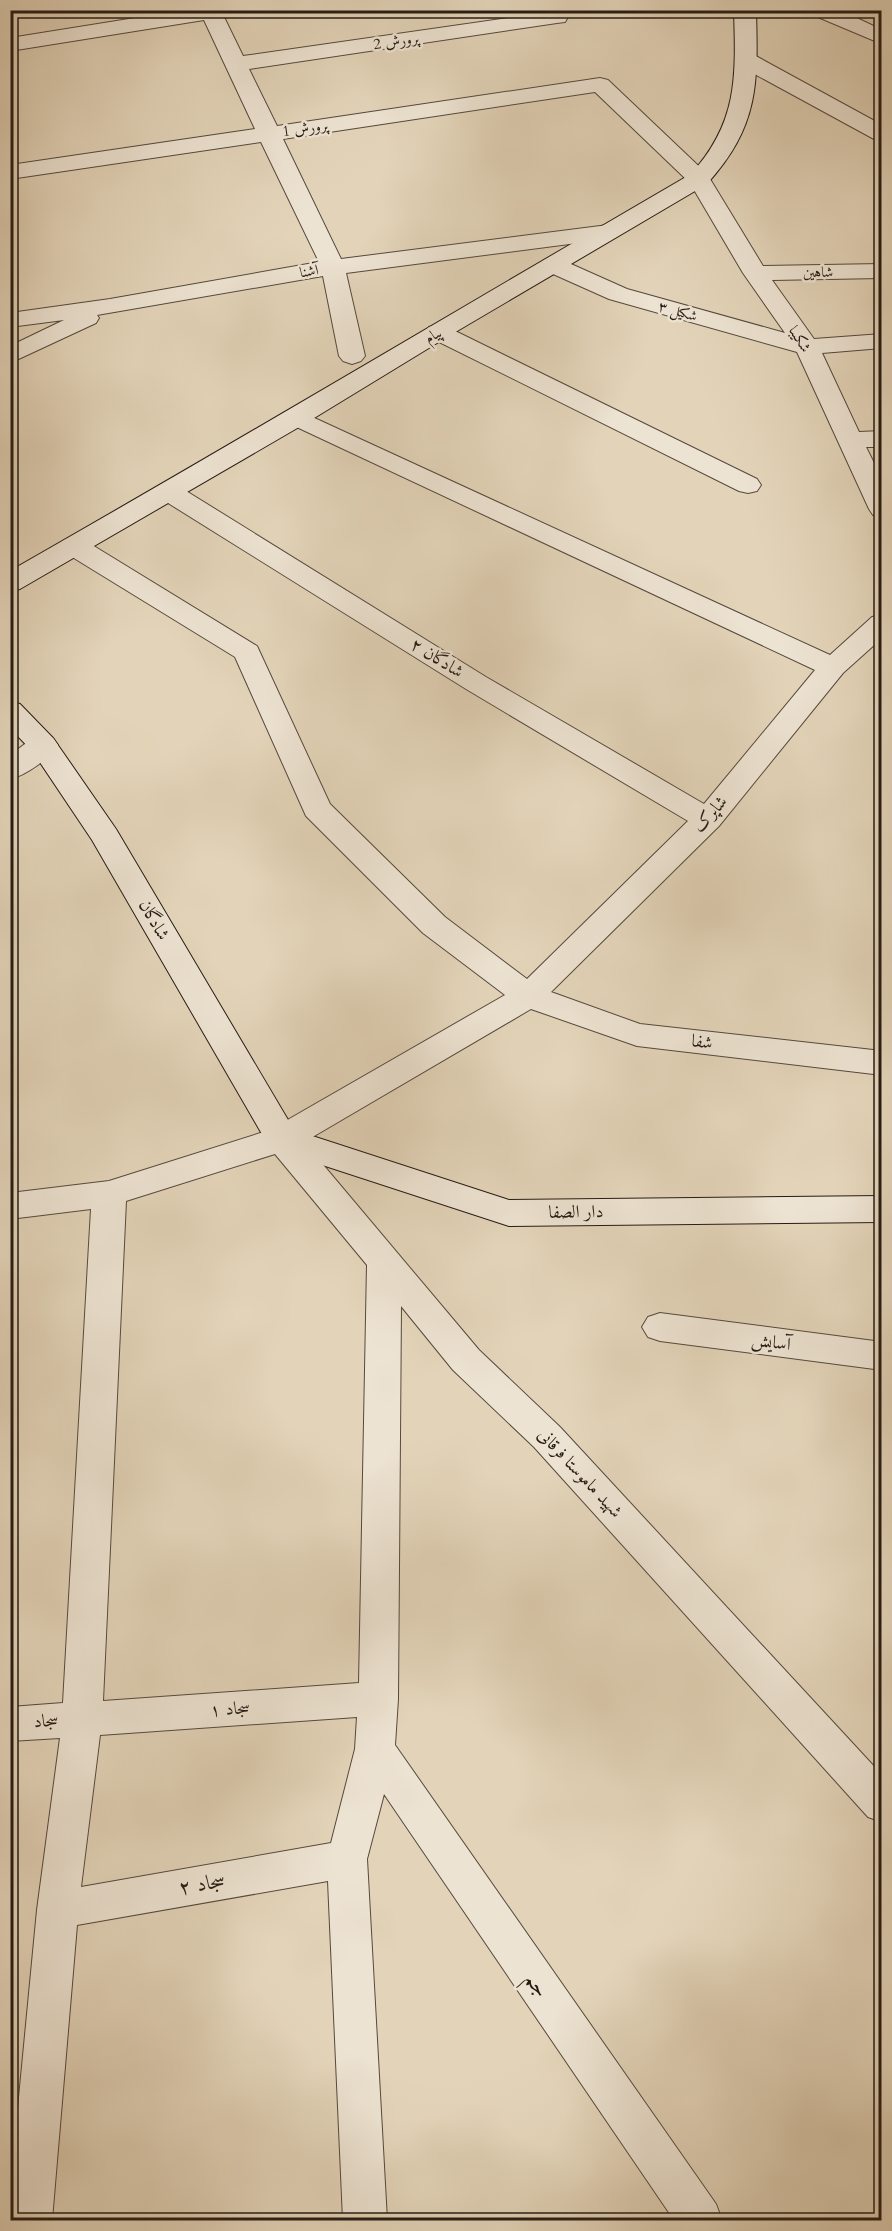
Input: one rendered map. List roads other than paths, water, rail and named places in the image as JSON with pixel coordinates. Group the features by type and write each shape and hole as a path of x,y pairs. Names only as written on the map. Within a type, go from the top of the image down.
{"street":[{"name":"پیام","path":"10,583 297,418 525,280 699,179 726,146 739,113 746,60 745,10"},
{"path":"821,10 882,38"},
{"path":"10,45 220,12 236,64 333,267 352,356"},
{"name":"پرورش 2","path":"236,64 557,17"},
{"path":"746,60 882,134"},
{"name":"شکیبا","path":"600,85 699,179 755,273 807,347 882,508"},
{"name":"پرورش 1","path":"10,172 600,85"},
{"name":"آشنا","path":"10,320 110,306 333,267 608,232"},
{"path":"510,244 525,280"},
{"name":"شکیل ۳","path":"552,265 618,294 807,347"},
{"name":"شاهین","path":"755,273 882,271"},
{"path":"10,356 110,306"},
{"path":"438,332 748,485"},
{"path":"807,347 882,341"},
{"path":"297,418 833,667"},
{"path":"849,440 882,439"},
{"name":"شادگان ۲","path":"169,492 476,683 708,819"},
{"name":"شفا","path":"74,546 247,652 317,809 434,925 528,996 637,1035 882,1063"},
{"name":"شاپرک","path":"10,1206 109,1194 282,1139 528,996 708,819 833,667 882,623"},
{"name":"شادگان","path":"10,711 43,745 105,836 282,1139"},
{"path":"10,770 43,745"},
{"name":"دار الصفا","path":"282,1139 509,1213 882,1209"},
{"name":"شهید ماموستا فرقانی","path":"282,1139 466,1360 547,1437 882,1804"},
{"path":"30,2220 58,1910 82,1719 109,1194"},
{"path":"365,2220 347,1859 375,1749 378,1699 384,1261"},
{"name":"آسایش","path":"660,1327 882,1356"},
{"name":"سجاد ۱","path":"82,1719 378,1699"},
{"name":"سجاد","path":"10,1724 82,1719"},
{"name":"جم","path":"375,1749 700,2220"},
{"name":"سجاد ۲","path":"58,1910 347,1859"}]}
